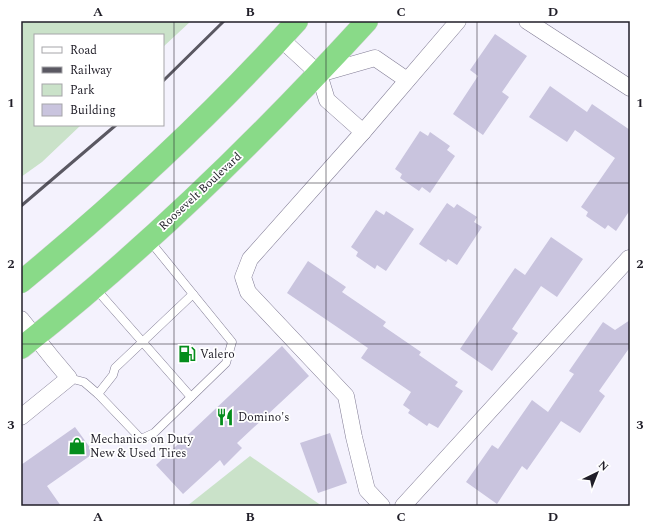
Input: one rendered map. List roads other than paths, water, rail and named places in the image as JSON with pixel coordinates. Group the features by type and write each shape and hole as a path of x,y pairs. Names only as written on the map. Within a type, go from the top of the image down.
{"highway":[{"path":"21,282 123,194 175,146 297,21"},
{"name":"Roosevelt Boulevard","path":"28,342 148,240 251,143 319,74 367,21"}],"street":[{"path":"382,506 367,490 346,396 248,292 242,277 250,259 363,132 458,21"},
{"path":"526,21 630,88"},
{"path":"281,39 319,74 327,100 363,132"},
{"path":"319,74 375,58 407,80"},
{"path":"403,506 630,258"},
{"path":"21,319 28,342 69,378 21,417"}],"lane":[{"path":"69,378 84,382 98,394 141,439 154,433 226,363 232,342 148,240"},
{"path":"94,287 191,397"},
{"path":"98,394 113,375 115,368 193,294"}],"railway":[{"path":"164,80 224,21"},
{"path":"21,206 115,126"}],"place":[{"name":"Valero","path":"187,354"},
{"name":"Domino's","path":"225,417"},
{"name":"Mechanics on Duty New & Used Tires","path":"77,446"}]}
